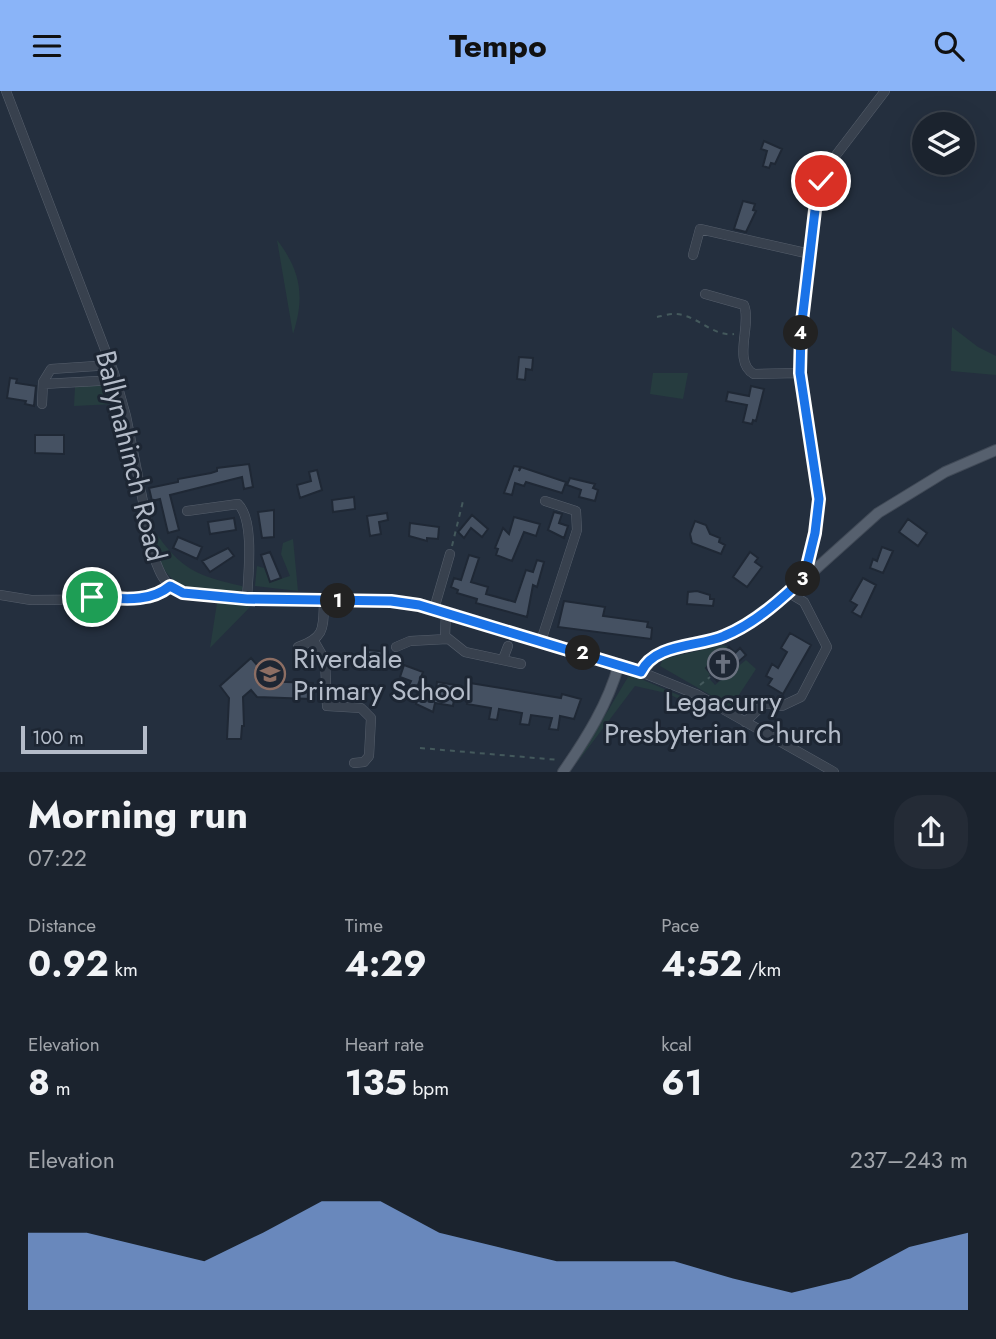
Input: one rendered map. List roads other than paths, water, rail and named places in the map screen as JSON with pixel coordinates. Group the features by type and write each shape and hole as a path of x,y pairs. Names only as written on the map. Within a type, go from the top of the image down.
{"main road":[{"path":"563,772 609,694 619,664 641,672 658,654 725,636 789,593 845,540 887,507 946,471 996,450"}],"street":[{"name":"Ballynahinch Road","path":"6,91 116,380 126,416 150,544 159,572 170,586 183,593 247,599 391,601 434,609 619,664"},
{"path":"808,574 806,570 815,533 819,499 800,373 801,330 817,193 823,175 885,91"},
{"path":"694,255 700,229 810,254"},
{"path":"705,294 744,305 747,313 745,368 754,374 800,373"},
{"path":"42,404 43,384 51,369 111,365"},
{"path":"43,384 116,380"},
{"path":"541,641 577,530 576,511 545,501"},
{"path":"200,522 192,510 238,504 244,509 249,545 247,599"},
{"path":"434,609 450,554"},
{"path":"0,596 31,600 149,599 170,586"},
{"path":"746,722 765,702 782,706 801,697 827,647 804,602 789,593"},
{"path":"298,647 314,641 324,625 324,600"},
{"path":"446,613 444,627 447,639"},
{"path":"396,647 410,641 447,639 465,652 521,664"},
{"path":"314,641 325,660 327,706 361,708 371,717 369,756 364,762 354,763"},
{"path":"503,659 508,646"},
{"path":"641,672 695,694 834,772"}],"place":[{"name":"Legacurry Presbyterian Church","path":"723,664"},
{"name":"Riverdale Primary School","path":"270,674"}]}
